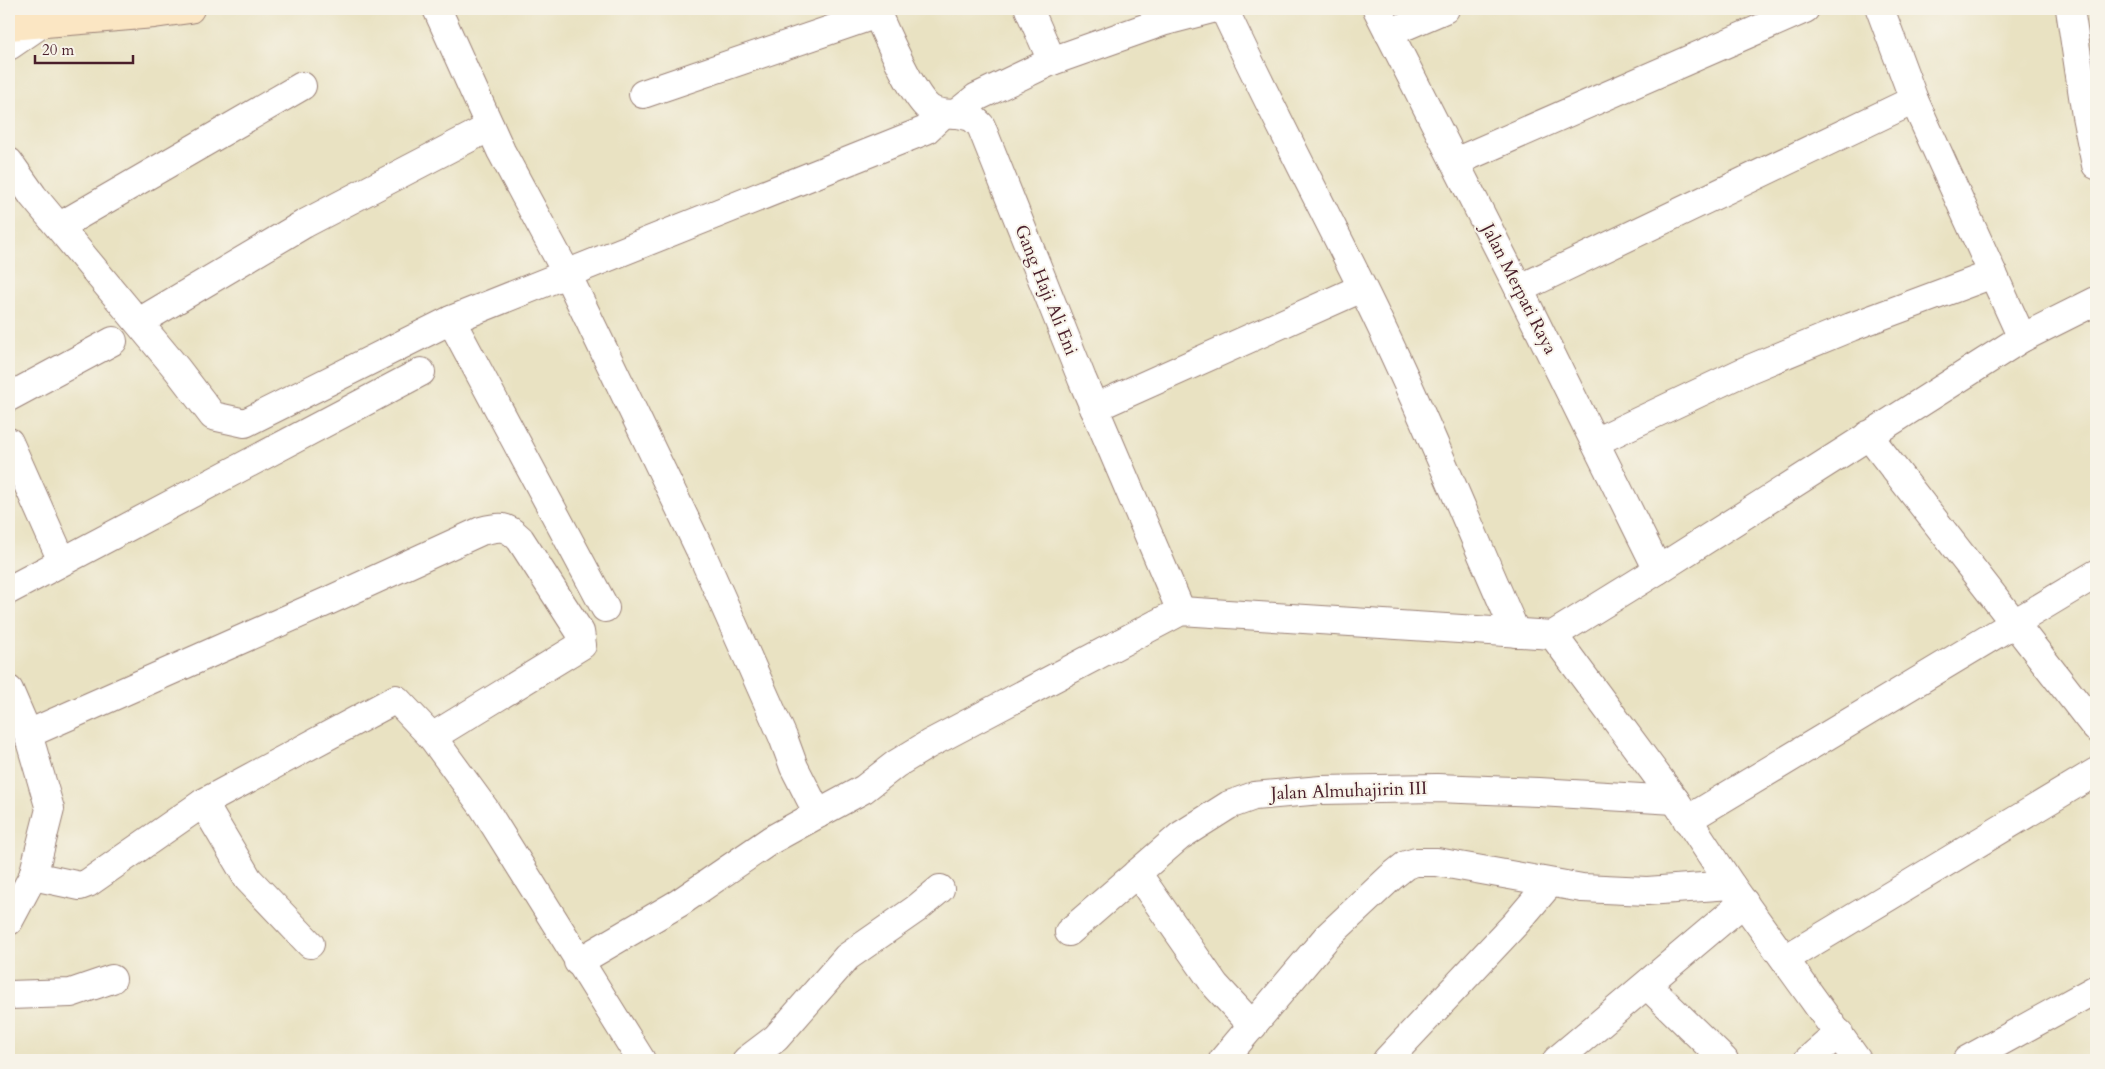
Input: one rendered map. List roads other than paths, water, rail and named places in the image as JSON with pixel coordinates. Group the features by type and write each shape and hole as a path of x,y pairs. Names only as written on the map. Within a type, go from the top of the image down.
{"main road":[{"path":"9,26 154,14 190,9"}],"street":[{"path":"437,9 501,152 567,274 700,550 783,737 794,767 818,814"},
{"path":"1029,9 1052,61"},
{"path":"9,162 33,196 139,322 213,416 245,423 451,320 926,130 977,97 1052,61 1162,22 1212,9"},
{"path":"1224,9 1265,97 1362,288 1410,390 1516,633"},
{"name":"Jalan Merpati Raya","path":"1376,9 1519,289 1658,570"},
{"path":"1389,33 1445,9"},
{"path":"1455,162 1805,9"},
{"path":"1880,9 1914,100 2022,338"},
{"path":"2070,9 2086,116 2096,165"},
{"path":"643,94 876,11"},
{"name":"Gang Haji Ali Eni","path":"876,11 901,65 918,95 929,108 971,117 982,126 1094,408 1180,611"},
{"path":"9,46 40,24"},
{"path":"60,226 302,86"},
{"path":"1519,289 1914,100"},
{"path":"139,322 304,224 490,127"},
{"path":"1595,442 1747,370 1851,327 1993,274"},
{"path":"1094,408 1362,288"},
{"path":"578,962 679,903 771,840 864,789 896,764 930,744 1180,611 1553,635 2022,338 2096,301"},
{"path":"451,320 605,608"},
{"path":"9,397 113,341"},
{"path":"9,590 421,372"},
{"path":"1868,435 2096,728"},
{"path":"9,442 62,562"},
{"path":"28,734 481,531 498,526 510,530 520,539 580,632 582,645 432,737"},
{"path":"1681,810 2014,623 2096,574"},
{"path":"1553,635 1681,810 1737,894 1857,1060"},
{"path":"9,690 28,734 50,809 33,876 9,921"},
{"path":"33,876 80,886 88,883 203,803 396,699 432,737 484,808 578,962 641,1060"},
{"path":"1785,959 2096,772"},
{"name":"Jalan Almuhajirin III","path":"1069,932 1180,836 1229,805 1254,796 1271,793 1359,788 1437,788 1538,792 1681,810"},
{"path":"203,803 248,879 310,944"},
{"path":"1223,1060 1328,937 1406,865 1416,862 1437,862 1582,888 1737,894"},
{"path":"1137,873 1215,985 1253,1026"},
{"path":"1387,1060 1516,923 1550,883"},
{"path":"747,1060 776,1038 847,957 916,909 940,889"},
{"path":"1556,1060 1647,985 1737,894"},
{"path":"9,995 71,993 112,980"},
{"path":"1647,985 1724,1060"},
{"path":"1968,1060 2096,989"},
{"path":"1808,1060 1839,1033"}]}
